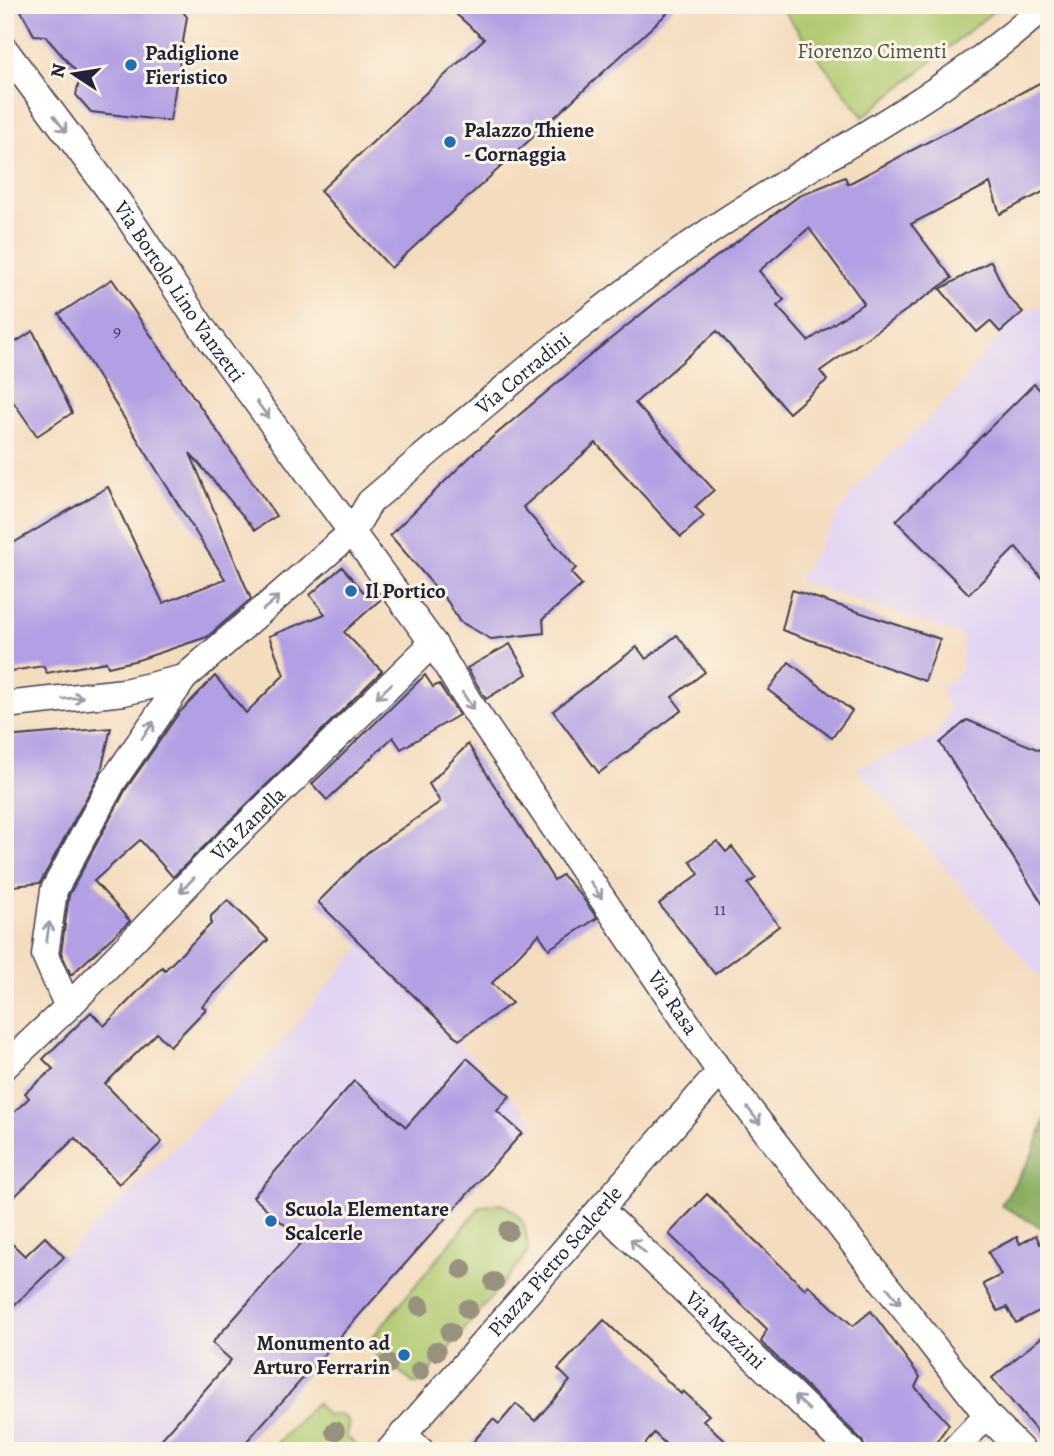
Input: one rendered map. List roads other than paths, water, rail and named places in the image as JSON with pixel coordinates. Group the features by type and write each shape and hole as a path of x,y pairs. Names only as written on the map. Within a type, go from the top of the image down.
{"street":[{"name":"Via Corradini","path":"5,705 124,692 184,678 352,532 370,502 579,326 713,229 843,150 1000,45 1046,5"},
{"name":"Via Bortolo Lino Vanzetti","path":"5,50 119,203 203,329 352,532"},
{"name":"Via Rasa","path":"352,532 433,643 469,702 720,1072 987,1415 1022,1451"},
{"name":"Via Zanella","path":"5,1066 68,1007 215,856 433,643"},
{"path":"68,1007 45,955 54,890 113,781 184,678"},
{"name":"Piazza Pietro Scalcerle","path":"404,1445 720,1072"},
{"name":"Via Mazzini","path":"601,1210 851,1451"},
{"path":"953,1451 987,1415"}],"place":[{"name":"Padiglione Fieristico","path":"131,65"},
{"name":"Palazzo Thiene - Cornaggia","path":"450,142"},
{"name":"Il Portico","path":"351,591"},
{"name":"Scuola Elementare Scalcerle","path":"271,1221"},
{"name":"Monumento ad Arturo Ferrarin","path":"404,1355"}],"park label":[{"name":"Fiorenzo Cimenti","path":"872,51"}]}
